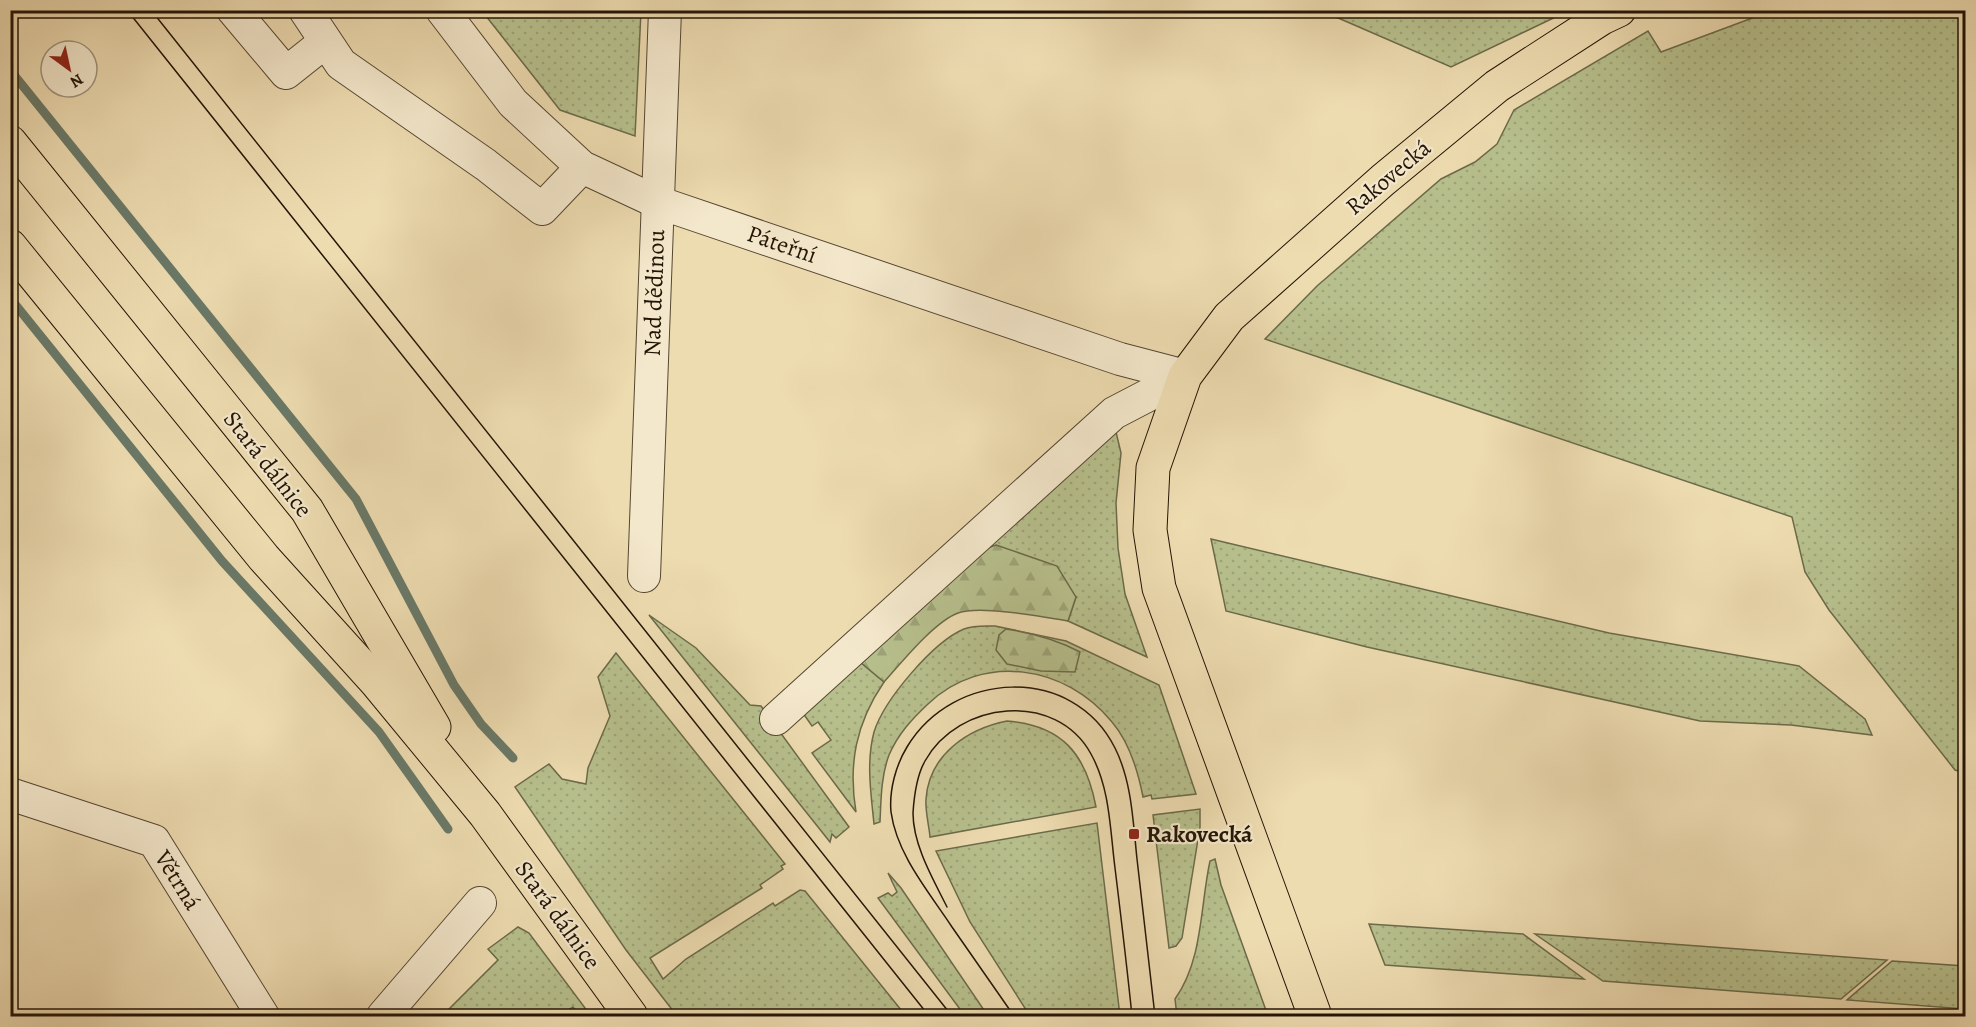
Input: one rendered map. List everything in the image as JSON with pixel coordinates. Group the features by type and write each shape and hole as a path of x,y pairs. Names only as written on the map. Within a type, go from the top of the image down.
{"main road":[{"name":"Rakovecká","path":"1315,1017 1159,588 1150,530 1153,468 1185,376 1229,317 1383,180 1497,86 1602,18 1619,10"},
{"name":"Stará dálnice","path":"10,142 307,510 485,814"},
{"name":"Stará dálnice","path":"10,246 264,558 377,683 485,814 631,1017"}],"street":[{"path":"233,10 286,73 325,42"},
{"path":"305,10 341,64 361,81 486,165 542,209 582,167"},
{"name":"Páteřní","path":"442,10 513,103 582,167 657,202 1120,359 1185,376"},
{"name":"Nad dědinou","path":"644,576 665,10"},
{"path":"776,719 1114,413 1185,376"},
{"name":"Větrná","path":"10,794 154,841 263,1017"},
{"path":"383,1017 480,903"}],"green space":[{"path":"482,11 641,11 635,136 560,110"},
{"path":"1322,11 1568,11 1451,67"},
{"path":"1771,11 1965,11 1965,773 1955,770 1829,610 1805,572 1792,517 1265,339 1317,286 1441,179 1475,162 1497,144 1514,110 1648,31 1661,52"},
{"path":"1110,431 1116,432 1121,453 1116,503 1118,548 1125,594 1147,657 1068,621 1076,597 965,556"},
{"path":"1211,539 1609,633 1799,666 1865,719 1872,735 1791,725 1700,721 1367,647 1226,611"},
{"path":"996,545 1057,566 1076,597 1068,621 996,611 958,613 929,634 884,682 853,656 965,556"},
{"path":"649,615 696,648 750,705 761,706 849,827 836,838 832,834 830,842"},
{"path":"995,626 1066,641 1159,685 1196,794 1152,799 1151,795 1143,797 1136,767 1124,739 1112,722 1093,703 1071,688 1048,678 1023,672 998,672 973,677 950,688 928,704 906,727 886,763 880,822 874,824 870,755 874,732 888,704 911,673 938,646 964,629"},
{"path":"1006,629 1044,637 1080,652 1075,672 1041,671 1007,664 996,650 999,635"},
{"path":"616,653 785,864 781,866 783,869 760,885 762,888 650,958 663,979 686,959 773,903 775,906 800,890 805,891 906,1016 677,1016 626,950 515,787 549,764 562,779 586,784 588,768 610,716 598,677"},
{"path":"853,656 884,682 874,697 856,744 853,777 856,812 812,753 831,740 818,722 812,726 798,706"},
{"path":"1007,721 1043,729 1057,736 1068,746 1086,772 1096,807 930,837 926,799 934,769 953,746 965,738 978,730"},
{"path":"1200,809 1200,827 1182,938 1176,946 1169,948 1153,815"},
{"path":"1097,823 1120,1016 1030,1016 970,922 936,851"},
{"path":"1215,859 1221,885 1268,1016 1177,1016 1175,999 1184,984 1196,950 1210,861"},
{"path":"888,873 901,888 988,1016 965,1016 878,898 888,893 892,896 897,892"},
{"path":"1369,924 1523,934 1584,979 1385,965"},
{"path":"518,927 529,933 591,1016 580,1016 573,1007 559,1016 442,1016 498,960 488,949"},
{"path":"1535,934 1887,960 1841,999 1603,981"},
{"path":"1892,961 1965,966 1965,1009 1847,1000"}],"waterway":[{"path":"10,70 356,499 454,685 481,724 513,758"},
{"path":"10,298 222,561 379,732 448,829"}],"tram line":[{"path":"127,10 929,1016"},
{"path":"151,10 952,1016"},
{"path":"1014,1016 915,872 900,843 891,812 892,787 900,762 907,747 927,721 953,703 982,691 1012,687 1043,690 1071,702 1096,721 1115,748 1121,761 1131,802 1155,1016"},
{"path":"947,907 920,849 914,825 915,793 925,761 940,741 960,726 983,716 1007,711 1032,712 1055,720 1075,733 1091,754 1106,795 1132,1016"}],"place":[{"name":"Rakovecká","path":"1134,834"}]}
